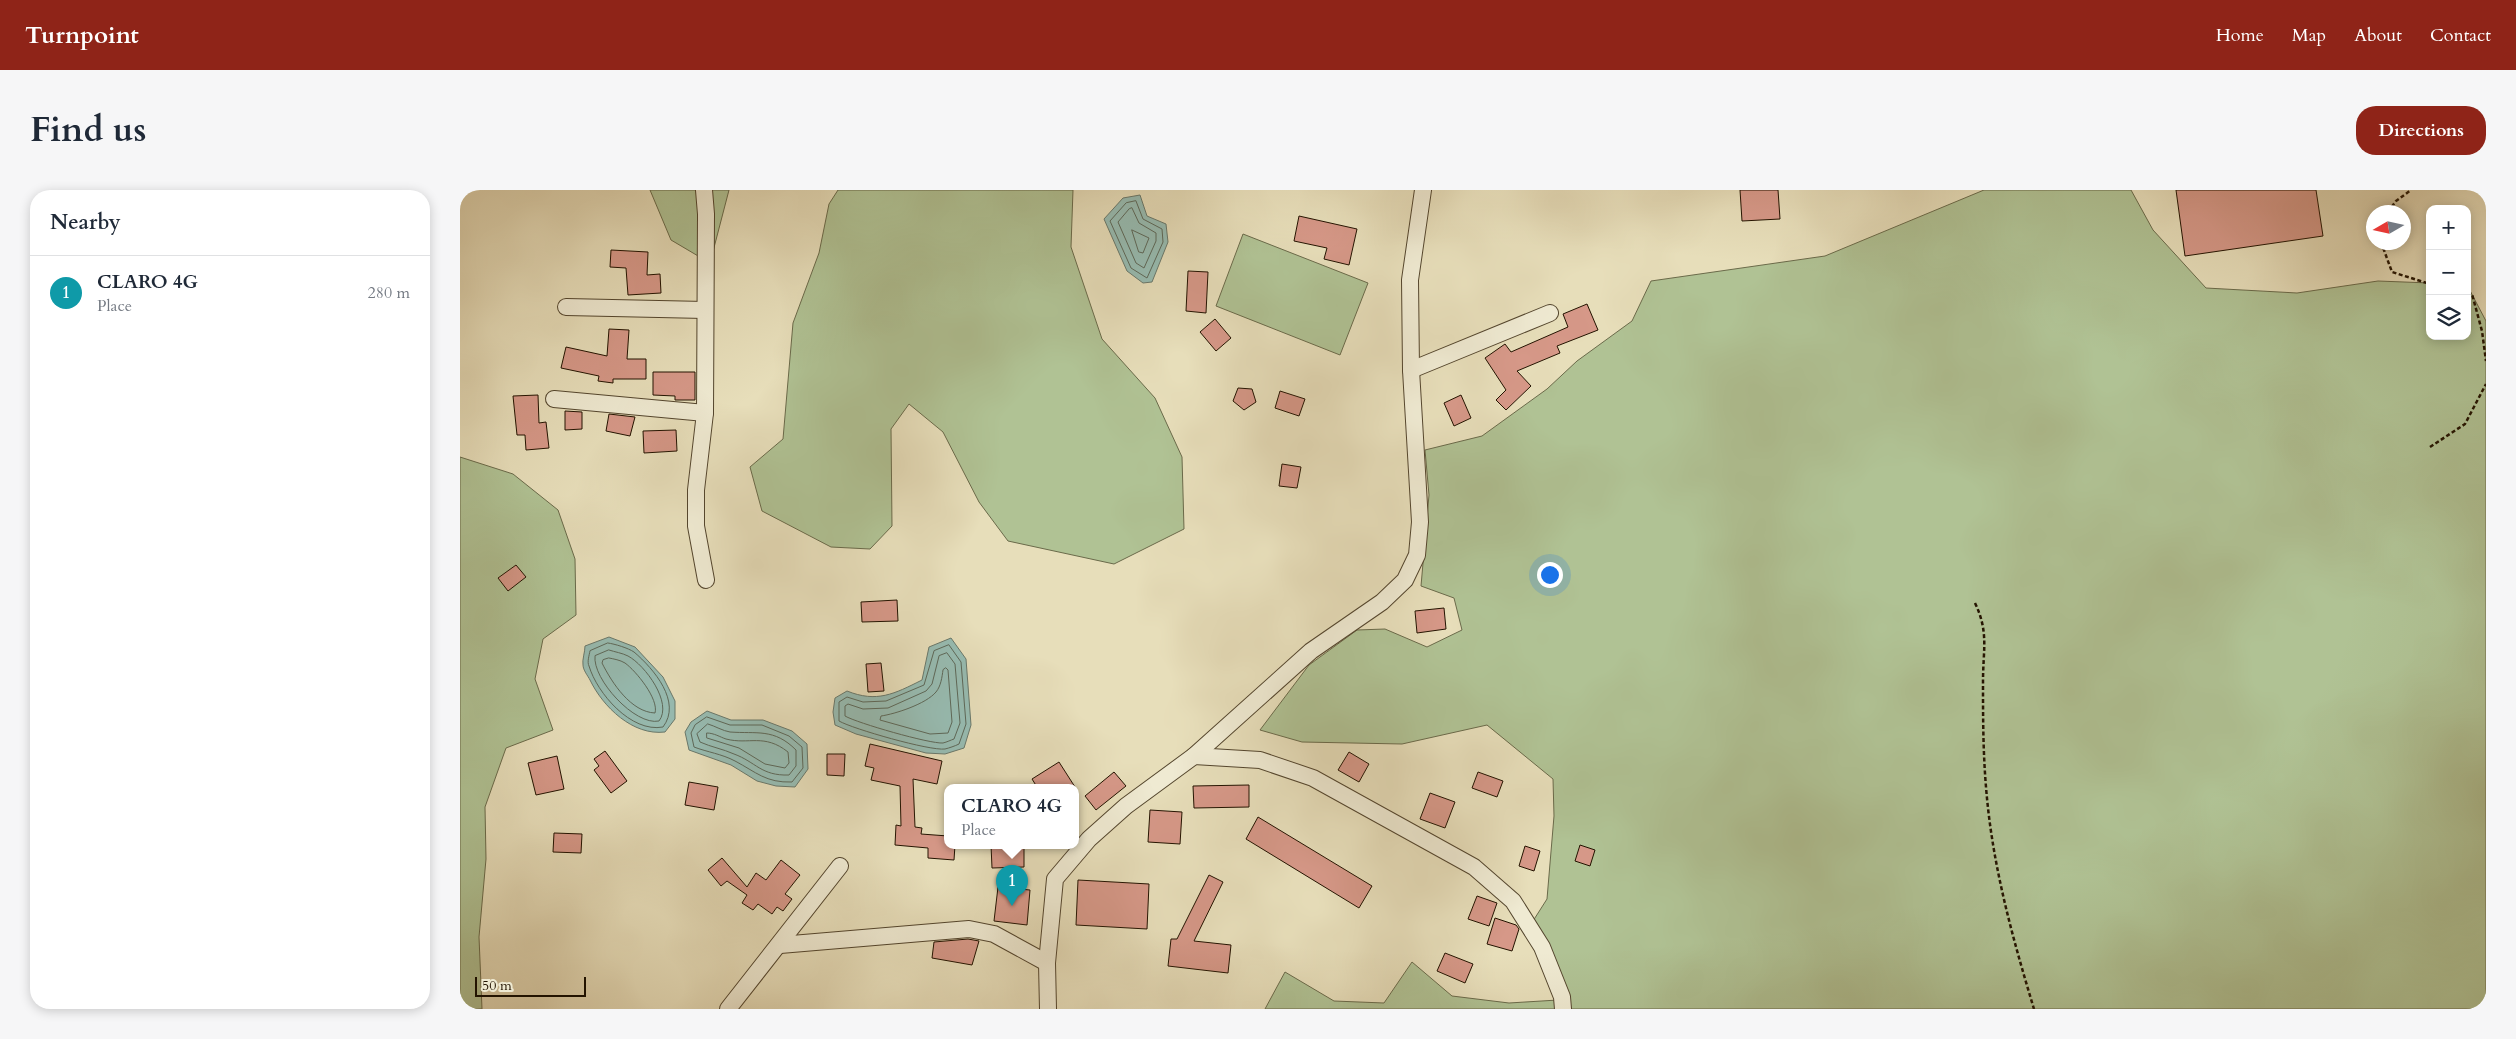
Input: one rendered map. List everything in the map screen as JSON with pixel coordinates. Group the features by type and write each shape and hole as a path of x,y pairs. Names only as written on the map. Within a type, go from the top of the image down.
{"street":[{"path":"704,190 706,214 705,412 696,508 697,533 706,580"},
{"path":"1048,1009 1047,963 1055,879 1088,839 1126,806 1194,756 1305,656 1382,602 1405,580 1417,556 1420,522 1411,370 1410,280 1423,190"},
{"path":"566,307 705,310"},
{"path":"1411,370 1550,313"},
{"path":"554,399 705,412"},
{"path":"1194,756 1260,760 1312,778 1474,867 1513,901 1542,947 1562,997 1563,1009"},
{"path":"728,1009 840,866"},
{"path":"780,945 969,929 994,934 1047,963"}],"path":[{"path":"2393,205 2411,190"},
{"path":"2384,250 2392,272 2426,283"},
{"path":"2471,294 2482,331 2486,361"},
{"path":"2430,447 2466,424 2486,384"},
{"path":"1975,603 1983,620 1985,641 1984,747 1990,825 2005,911 2034,1009"}],"green space":[{"path":"650,190 729,190 710,263 671,240"},
{"path":"838,190 1073,190 1071,247 1102,339 1155,398 1182,457 1184,529 1114,564 1008,541 979,502 943,432 909,404 891,429 892,526 870,549 831,547 762,511 750,467 783,439 793,323 819,253 829,204"},
{"path":"1984,190 2131,190 2153,230 2206,288 2297,293 2378,281 2426,283 2426,340 2471,340 2471,293 2486,321 2486,1009 1265,1009 1285,972 1334,1001 1384,1003 1412,962 1452,996 1509,1003 1558,1000 1526,932 1547,899 1554,816 1553,779 1487,725 1402,744 1302,742 1260,730 1309,665 1357,630 1385,629 1427,647 1462,630 1454,598 1421,586 1429,495 1425,450 1482,436 1547,389 1577,361 1632,321 1651,281 1825,256"},
{"path":"1243,234 1368,283 1340,355 1216,306"},
{"path":"460,457 513,474 558,510 575,559 576,615 543,639 535,679 553,730 506,748 485,807 486,859 479,937 482,1009 460,1009"}],"water":[{"path":"1140,195 1147,216 1166,224 1168,242 1152,282 1143,283 1127,271 1104,219 1123,198"},
{"path":"609,637 635,647 663,677 675,701 675,719 665,732 653,732 642,729 620,718 596,690 583,667 585,646"},
{"path":"951,638 966,659 971,725 964,748 945,754 926,753 856,734 835,725 833,712 835,698 847,691 867,696 885,695 894,693 922,680 929,647"},
{"path":"707,711 731,720 763,720 792,731 807,744 808,769 795,787 776,786 757,781 731,765 689,750 685,732 691,722"}],"building":[{"path":"1740,190 1778,190 1780,219 1742,221"},
{"path":"2176,190 2316,190 2323,236 2185,256"},
{"path":"1299,216 1357,229 1349,265 1324,259 1327,248 1294,241"},
{"path":"611,250 648,252 647,275 660,274 661,293 628,295 626,268 610,267"},
{"path":"1188,271 1208,272 1206,313 1186,311"},
{"path":"1587,304 1598,330 1557,346 1560,353 1517,371 1531,386 1506,410 1496,400 1506,390 1485,358 1505,344 1511,352 1568,327 1563,314"},
{"path":"1215,319 1231,338 1216,351 1200,332"},
{"path":"609,329 629,330 627,359 646,359 646,379 613,379 613,383 598,381 599,376 561,368 566,347 607,356"},
{"path":"653,372 695,372 695,400 675,400 675,396 653,395"},
{"path":"1238,388 1252,389 1256,402 1244,410 1233,401"},
{"path":"1280,391 1305,399 1299,416 1275,408"},
{"path":"538,395 539,423 546,422 549,448 526,450 525,435 517,435 513,396"},
{"path":"1461,395 1471,418 1454,426 1444,403"},
{"path":"565,411 582,412 582,429 565,430"},
{"path":"609,414 635,417 630,436 606,431"},
{"path":"676,430 677,451 644,453 643,431"},
{"path":"1282,464 1301,467 1297,488 1279,486"},
{"path":"516,565 526,577 508,591 498,578"},
{"path":"897,600 898,621 862,622 861,602"},
{"path":"1444,608 1446,629 1417,633 1415,611"},
{"path":"881,663 884,691 868,692 866,664"},
{"path":"870,744 942,761 937,784 913,779 915,827 922,828 921,834 944,836 944,849 955,849 954,860 928,858 928,848 895,845 896,825 901,826 900,786 871,780 874,768 865,766"},
{"path":"605,751 627,781 611,793 594,770 599,766 594,759"},
{"path":"1349,752 1369,764 1359,782 1338,770"},
{"path":"827,754 845,754 844,776 827,775"},
{"path":"557,756 564,789 536,795 528,763"},
{"path":"1059,762 1073,784 1035,784 1032,779"},
{"path":"1114,772 1126,786 1096,810 1085,796"},
{"path":"1478,772 1503,781 1497,797 1472,788"},
{"path":"689,782 718,787 714,810 685,805"},
{"path":"1249,785 1249,807 1194,808 1193,786"},
{"path":"1430,793 1455,802 1445,828 1420,819"},
{"path":"1150,810 1182,812 1180,844 1148,842"},
{"path":"1258,817 1372,886 1359,908 1246,839"},
{"path":"554,833 582,834 581,853 553,852"},
{"path":"1580,845 1595,850 1590,866 1575,861"},
{"path":"1525,846 1540,851 1534,871 1519,866"},
{"path":"991,849 1024,849 1024,867 992,868"},
{"path":"722,858 747,887 756,873 766,880 781,860 800,875 785,894 792,899 783,911 777,907 772,914 758,904 753,910 742,903 747,895 727,881 721,886 708,870"},
{"path":"1209,875 1223,882 1194,941 1231,945 1228,973 1168,966 1171,939 1177,939"},
{"path":"1078,880 1149,884 1147,929 1076,925"},
{"path":"998,887 1030,890 1027,925 994,921"},
{"path":"1477,896 1497,903 1489,926 1468,919"},
{"path":"1495,918 1516,925 1519,929 1512,951 1487,944"},
{"path":"968,939 979,941 972,965 932,958 934,942"},
{"path":"1445,953 1473,964 1465,983 1437,971"}],"place":[{"name":"CLARO 4G","path":"1012,906"}]}
